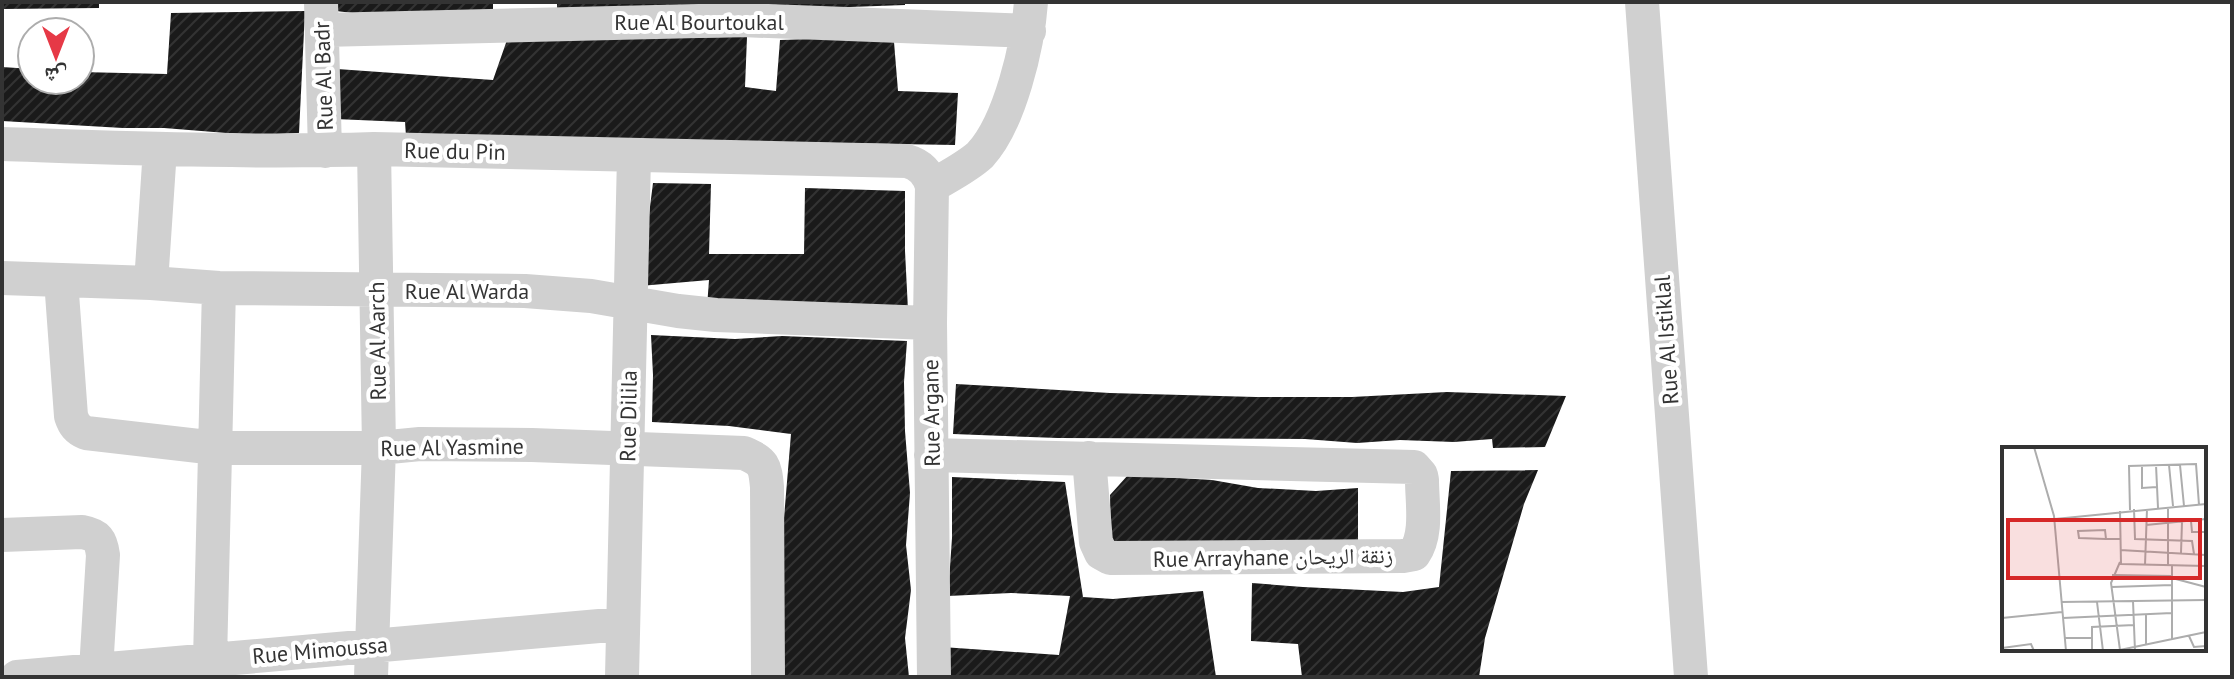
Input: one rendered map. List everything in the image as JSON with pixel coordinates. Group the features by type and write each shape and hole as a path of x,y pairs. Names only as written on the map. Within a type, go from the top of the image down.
{"street":[{"name":"Rue Al Istiklal","path":"1642,2 1691,677"},
{"name":"Rue Al Bourtoukal","path":"321,16 740,11 1030,16"},
{"name":"Rue Al Badr","path":"321,16 325,151"},
{"path":"932,186 979,156 994,133 1015,86 1030,16"},
{"name":"Rue du Pin","path":"2,144 907,161 926,172 932,186"},
{"path":"151,283 160,149"},
{"name":"Rue Al Aarch","path":"371,662 379,448 374,149"},
{"name":"Rue Dilila","path":"622,677 634,156"},
{"name":"Rue Argane","path":"932,186 930,323 934,677"},
{"name":"Rue Al Warda","path":"2,278 219,288 525,291 591,296 716,315 930,323"},
{"name":"Rue Al Yasmine","path":"61,280 73,424 86,433 216,448 532,445 744,453 759,460 765,468 767,487 768,677"},
{"path":"210,660 219,288"},
{"name":"Rue Arrayhane زنقة الريحان","path":"931,455 1089,458 1414,467 1422,480 1420,546 1414,554 1403,556 1110,558 1101,553 1096,542 1089,458"},
{"path":"2,535 82,532 99,538 103,555 96,670"},
{"name":"Rue Mimoussa","path":"17,677 96,670 143,672 210,660 371,662 622,624"}],"building":[{"path":"2,2 99,2 99,8 2,9"},
{"path":"337,2 493,2 493,12 395,18 336,11"},
{"path":"557,2 701,2 700,11 557,13"},
{"path":"766,2 905,2 905,5 767,10"},
{"path":"305,11 299,133 251,135 2,121 2,67 16,68 16,96 96,96 96,72 167,74 171,13"},
{"path":"747,37 745,87 776,91 780,40 844,38 894,42 898,91 958,93 955,145 406,136 405,122 335,119 337,69 493,80 507,40"},
{"path":"653,183 711,184 709,254 804,254 805,188 905,191 908,310 707,307 709,280 640,286"},
{"path":"651,335 907,341 904,382 910,493 906,545 911,590 905,638 909,677 782,677 782,542 791,434 729,426 652,422"},
{"path":"956,384 1256,397 1352,397 1447,392 1566,396 1545,447 1493,448 1492,439 1357,443 1305,439 1058,438 953,434"},
{"path":"1538,470 1524,504 1485,638 1479,677 1302,677 1298,644 1251,641 1252,583 1403,592 1439,587 1451,471"},
{"path":"1128,475 1212,480 1258,488 1316,491 1358,488 1358,549 1111,542 1110,495"},
{"path":"952,477 1065,482 1083,597 1113,599 1203,591 1216,677 941,677 942,647 1059,655 1070,596 1011,593 948,596"}]}
